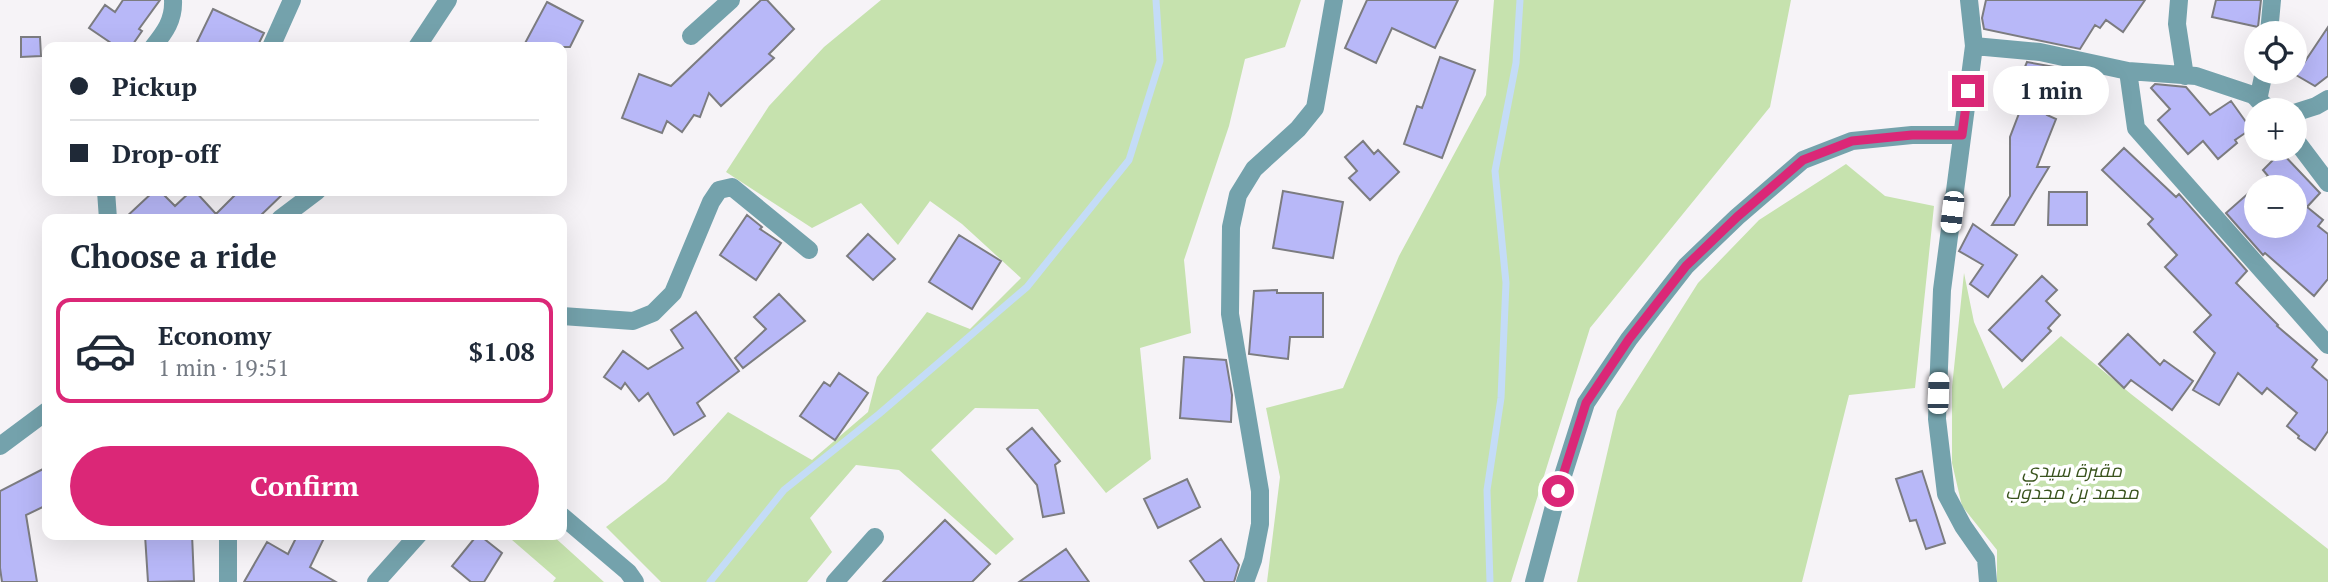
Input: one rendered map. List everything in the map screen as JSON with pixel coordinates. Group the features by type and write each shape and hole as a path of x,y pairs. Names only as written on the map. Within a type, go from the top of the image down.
{"street":[{"path":"157,42 168,28 174,11 173,0"},
{"path":"273,42 292,0"},
{"path":"420,42 448,0"},
{"path":"691,36 731,0"},
{"path":"1245,582 1253,560 1260,524 1260,491 1230,314 1231,227 1238,195 1254,169 1298,129 1315,108 1334,0"},
{"path":"1969,0 1974,46 1942,290 1937,419 1946,494 1986,559 1988,582"},
{"path":"2179,0 2177,24 2185,76"},
{"path":"2270,21 2272,0"},
{"path":"1974,46 2040,52 2128,71 2196,76 2256,98"},
{"path":"2128,71 2136,128 2328,345"},
{"path":"2307,109 2328,99"},
{"path":"1534,582 1558,491 1586,403 1629,339 1686,266 1803,160 1852,141 1912,135 1962,135"},
{"path":"2307,155 2328,183"},
{"path":"567,316 633,321 653,313 673,293 711,202 719,190 732,187 809,250"},
{"path":"106,196 108,214"},
{"path":"286,214 310,196"},
{"path":"305,214 314,196"},
{"path":"0,446 42,415"},
{"path":"567,520 628,572 635,582"},
{"path":"835,582 874,537"},
{"path":"228,540 228,582"},
{"path":"376,582 414,540"}],"green space":[{"path":"881,0 1301,0 1285,47 1245,59 1229,126 1184,260 1191,333 1140,348 1151,459 1106,493 1038,409 975,408 931,450 1014,539 996,555 899,470 856,465 810,518 832,552 807,582 661,582 606,527 666,481 728,412 812,460 868,412 877,377 927,312 970,329 1021,278 962,224 930,201 898,245 861,203 812,228 726,172 769,106 824,47"},
{"path":"1494,0 1791,0 1770,107 1590,328 1511,582 1267,582 1280,477 1266,408 1343,388 1399,256 1486,95"},
{"path":"1846,164 1885,196 1934,206 1915,388 1849,395 1802,582 1577,582 1617,411 1698,283 1759,220"},
{"name":"مقبرة سيدي محمد بن مجدوب","path":"1964,273 1974,322 2003,389 2061,336 2328,549 2328,582 1997,582 1997,550 1962,506 1952,463 1952,387"},
{"path":"512,540 558,540 604,582 553,582 556,578"}],"building":[{"path":"123,0 160,0 139,29 142,31 134,42 110,42 89,28 105,5 115,12"},
{"path":"761,0 767,0 794,29 769,54 774,58 721,106 709,93 700,117 694,115 682,132 667,121 662,133 622,118 639,74 671,86"},
{"path":"1367,0 1458,0 1435,48 1392,28 1376,63 1345,48"},
{"path":"1986,0 2145,0 2123,32 2106,20 2100,28 2095,25 2080,49 1984,29 1982,18"},
{"path":"2216,0 2261,0 2259,21 2244,21 2244,24 2212,17"},
{"path":"547,2 583,21 570,47 567,47 567,42 526,42"},
{"path":"213,9 264,33 260,42 197,42"},
{"path":"2328,27 2328,76 2315,86 2307,81 2307,58"},
{"path":"21,37 40,37 41,56 21,57"},
{"path":"1440,57 1475,70 1442,158 1404,144 1417,106 1422,108"},
{"path":"2027,62 2066,69 2047,115 2056,119 2037,167 2049,167 2014,225 1992,225 2010,196 2010,137 2026,95 2015,91"},
{"path":"2155,84 2186,87 2210,115 2231,101 2244,119 2244,134 2218,159 2203,141 2188,154 2158,120 2170,109 2151,88"},
{"path":"1363,141 1374,154 1378,150 1399,172 1370,200 1349,178 1357,171 1345,157"},
{"path":"2124,148 2176,197 2179,194 2247,271 2236,283 2277,326 2317,360 2312,367 2328,381 2328,431 2315,450 2287,426 2297,413 2267,388 2262,394 2238,373 2219,405 2193,390 2215,353 2194,332 2211,315 2165,267 2177,255 2148,224 2153,219 2102,170"},
{"path":"2272,161 2290,161 2303,175 2267,175 2263,170"},
{"path":"2307,179 2320,193 2307,207"},
{"path":"1283,191 1343,202 1333,258 1273,248"},
{"path":"2049,192 2087,192 2087,225 2048,225"},
{"path":"149,196 165,196 175,206 186,196 200,196 216,214 129,214"},
{"path":"234,196 281,196 262,214 216,214"},
{"path":"2244,197 2244,233 2226,213"},
{"path":"2307,207 2323,220 2318,226 2328,234 2328,279 2314,296 2265,253 2263,255 2248,238 2307,238"},
{"path":"747,215 762,227 760,229 781,243 756,280 720,255"},
{"path":"1973,224 2017,255 1988,297 1970,284 1983,265 1959,251"},
{"path":"868,234 895,259 873,280 847,256"},
{"path":"959,235 1001,261 972,309 929,282"},
{"path":"2042,276 2057,290 2046,301 2060,315 2048,328 2051,331 2022,361 1989,330"},
{"path":"1277,290 1277,293 1323,293 1323,337 1290,337 1288,359 1249,354 1254,291"},
{"path":"779,294 805,321 743,368 735,358 766,329 754,317"},
{"path":"696,312 739,371 697,403 705,416 674,435 648,393 639,401 625,383 621,389 604,377 623,351 648,369 683,348 671,330"},
{"path":"2128,334 2160,365 2164,360 2193,381 2172,410 2131,380 2124,388 2099,364"},
{"path":"1184,357 1226,360 1232,395 1231,422 1180,418"},
{"path":"839,373 868,393 835,440 800,416 824,382 830,386"},
{"path":"1032,428 1060,461 1055,465 1064,513 1043,517 1037,485 1007,449"},
{"path":"42,470 42,507 26,515 37,582 2,582 0,491"},
{"path":"1922,471 1945,543 1926,549 1916,520 1910,521 1896,479"},
{"path":"1187,479 1200,507 1158,528 1144,499"},
{"path":"945,520 990,564 972,582 883,582"},
{"path":"1221,539 1239,565 1234,582 1205,582 1190,561"},
{"path":"145,540 192,540 194,581 148,582"},
{"path":"295,540 323,540 310,567 336,582 244,582 267,542 288,554"},
{"path":"473,540 486,540 502,553 484,582 471,582 452,566"},
{"path":"1066,549 1089,582 1019,582"}],"waterway":[{"path":"710,582 784,490 879,414 1027,287 1129,160 1160,61 1156,0"},
{"path":"1490,582 1487,490 1501,398 1506,283 1495,171 1516,63 1520,0"}],"route":[{"path":"1558,491 1586,403 1629,339 1686,266 1803,160 1852,141 1912,135 1962,135 1968,91"}]}
